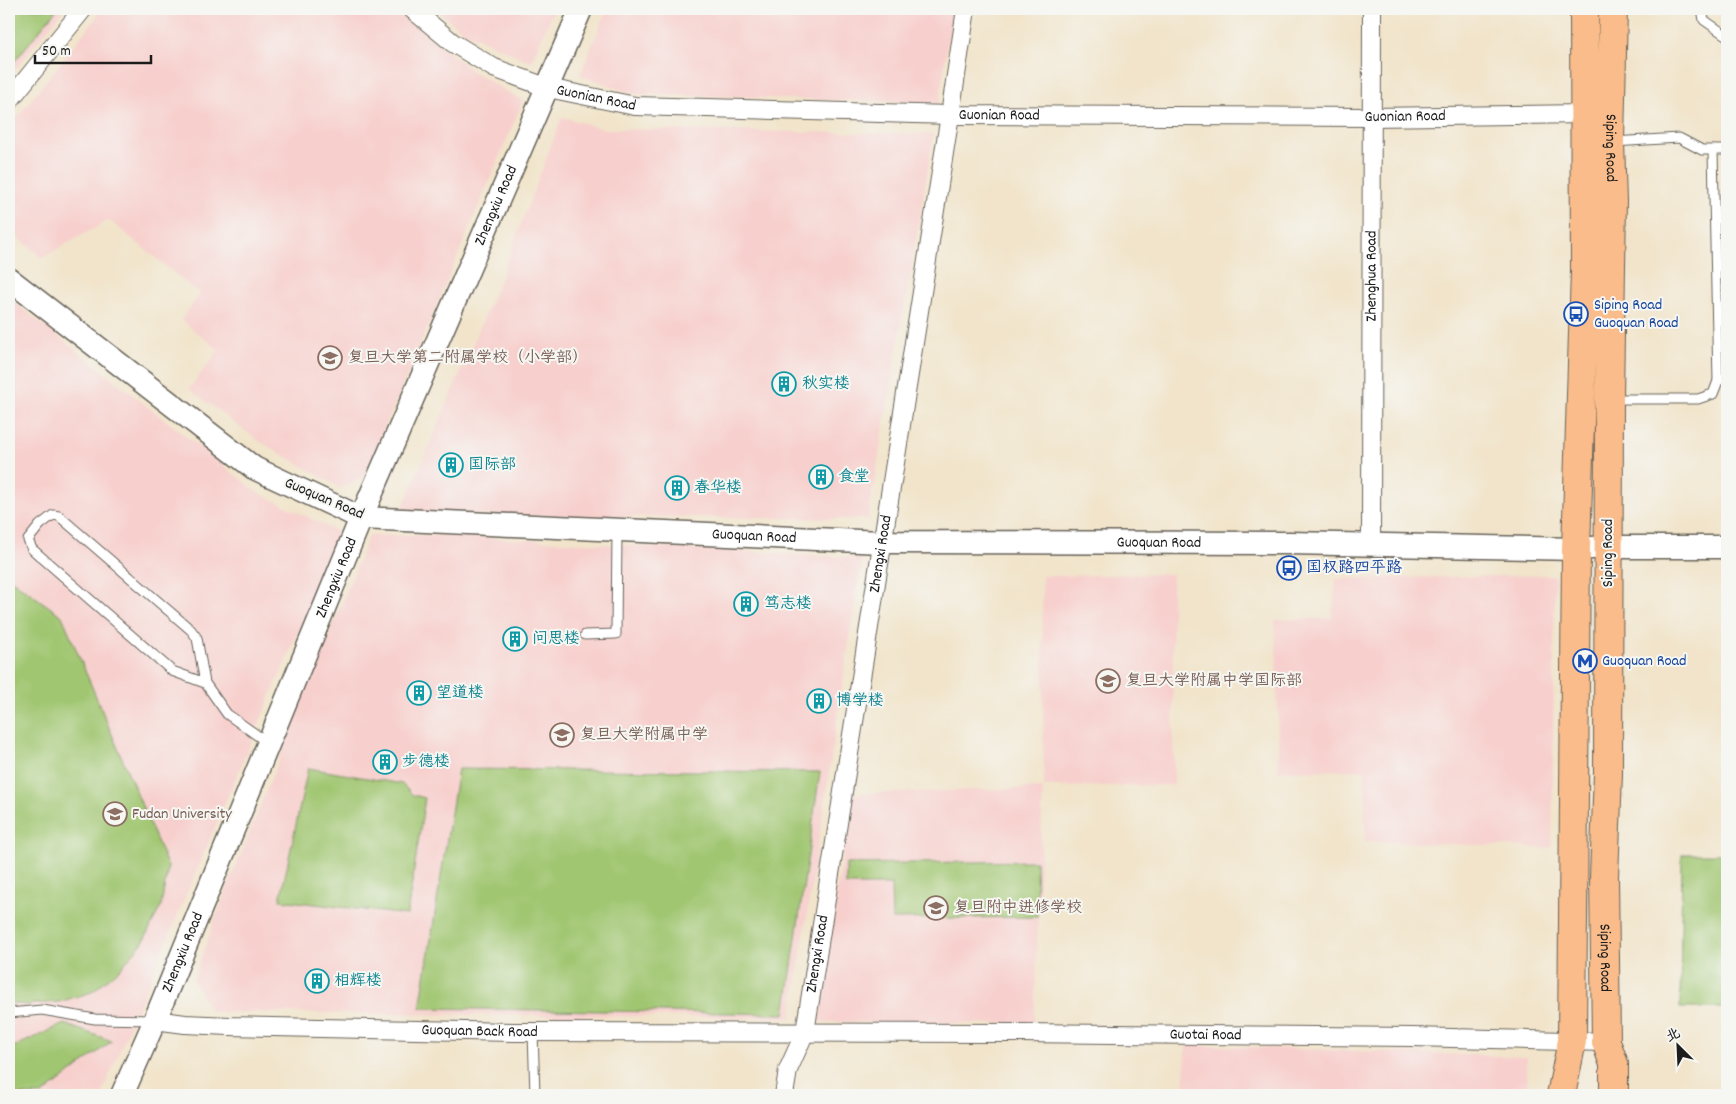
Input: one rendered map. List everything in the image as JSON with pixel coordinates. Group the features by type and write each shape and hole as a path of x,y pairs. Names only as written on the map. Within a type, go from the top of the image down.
{"main road":[{"name":"Siping Road","path":"1561,1095 1572,1041 1576,549 1585,271 1584,9"},
{"name":"Siping Road","path":"1613,9 1610,142 1612,202 1609,399 1608,765 1604,877 1606,1042 1614,1064 1614,1095"},
{"path":"1572,1041 1579,1095"},
{"path":"1600,1095 1599,1068 1606,1042"}],"street":[{"path":"9,101 83,9"},
{"name":"Guonian Road","path":"412,9 453,44 494,68 548,88 635,106 950,115 1371,117 1584,114 1611,110"},
{"name":"Zhengxiu Road","path":"122,1095 155,1020 361,518 581,9"},
{"name":"Zhengxi Road","path":"784,1095 788,1070 805,1032 966,9"},
{"name":"Zhenghua Road","path":"1371,544 1372,9"},
{"name":"Guoquan Road","path":"9,279 254,468 361,518 882,542 1371,544 1576,549 1608,547"},
{"path":"1608,547 1727,546"},
{"name":"Guoquan Back Road","path":"155,1020 185,1024 230,1026 533,1032 805,1032"},
{"name":"Guotai Road","path":"805,1032 1402,1037 1606,1042"}],"lane":[{"path":"1702,9 1704,20 1727,36"},
{"path":"1610,142 1679,138 1702,150 1727,150"},
{"path":"1609,399 1698,399 1712,394 1723,379 1717,317 1713,150"},
{"path":"1717,317 1727,316"},
{"path":"205,683 172,671 32,549 28,540 40,524 53,515 59,516 191,630 196,638 205,683 227,714 268,744"},
{"path":"584,635 616,634 617,530"},
{"path":"9,1014 42,1010 95,1019 155,1020"},
{"path":"533,1032 534,1095"}],"shaded area":[{"path":"9,9 64,9 9,77"},
{"path":"103,9 393,9 472,71 523,101 364,477 341,488 259,441 189,389 219,350 181,320 200,294 109,220 42,258 9,230 9,128"},
{"path":"435,9 554,9 531,62 464,32"},
{"path":"607,9 953,9 939,103 633,94 580,75"},
{"path":"562,117 605,129 934,134 868,519 400,514 497,287"},
{"name":"Fudan University","path":"9,298 257,492 340,533 101,1095 9,1095"},
{"name":"复旦大学附属中学","path":"369,535 457,536 862,558 791,1018 211,1012 193,980 218,911"},
{"name":"复旦大学附属中学国际部","path":"1172,574 1174,785 1044,787 1042,576"},
{"path":"1555,575 1552,848 1365,841 1365,770 1278,771 1275,620 1332,618 1336,579"},
{"name":"复旦附中进修学校","path":"1043,788 1034,1024 815,1022 853,794"},
{"path":"1186,1045 1527,1057 1528,1095 1184,1095"}],"green space":[{"path":"9,9 57,9 9,68"},
{"path":"9,578 62,616 168,867 161,906 143,942 120,969 92,992 59,1002 25,1005 9,1003"},
{"path":"308,768 402,784 413,795 425,798 407,915 280,900"},
{"path":"458,769 820,772 785,1014 420,1008"},
{"path":"1682,854 1727,854 1727,1008 1680,1008"},
{"path":"1036,861 1037,917 892,919 891,885 846,885 846,864"},
{"path":"64,1024 112,1041 42,1095 9,1095 9,1049"}],"place":[{"name":"Siping Road Guoquan Road","path":"1576,314"},
{"name":"复旦大学第二附属学校（小学部）","path":"330,358"},
{"name":"秋实楼","path":"784,384"},
{"name":"国际部","path":"451,465"},
{"name":"食堂","path":"821,477"},
{"name":"春华楼","path":"677,488"},
{"name":"国权路四平路","path":"1289,568"},
{"name":"笃志楼","path":"746,604"},
{"name":"问思楼","path":"515,639"},
{"name":"Guoquan Road","path":"1585,661"},
{"name":"复旦大学附属中学国际部","path":"1108,681"},
{"name":"望道楼","path":"419,693"},
{"name":"博学楼","path":"819,701"},
{"name":"复旦大学附属中学","path":"562,735"},
{"name":"步德楼","path":"385,762"},
{"name":"Fudan University","path":"115,814"},
{"name":"复旦附中进修学校","path":"936,908"},
{"name":"相辉楼","path":"317,981"}]}
